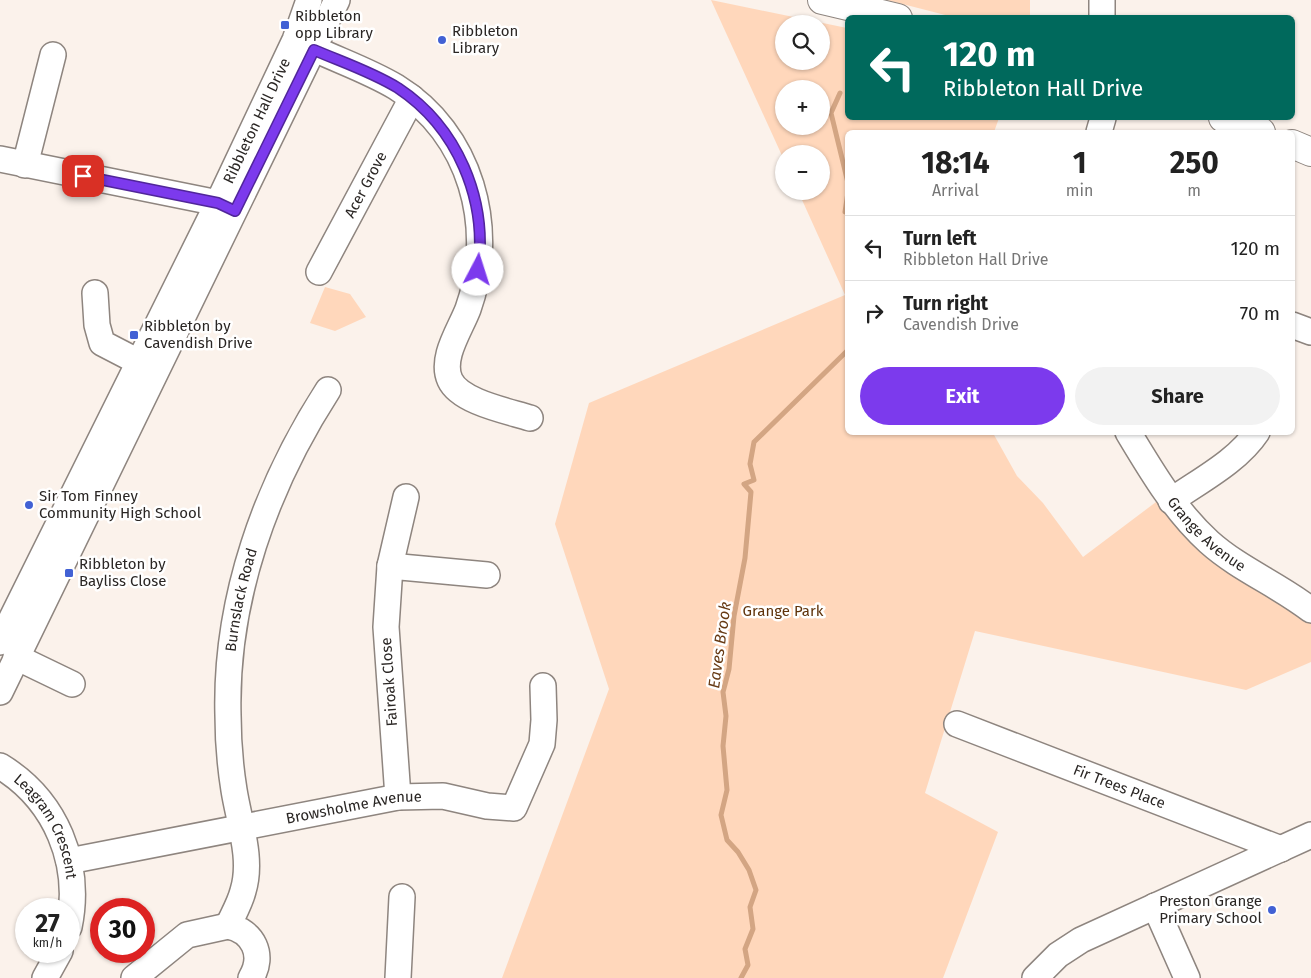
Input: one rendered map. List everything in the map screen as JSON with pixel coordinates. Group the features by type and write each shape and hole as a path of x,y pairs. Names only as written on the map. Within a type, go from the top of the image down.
{"main road":[{"path":"822,0 885,15"},
{"path":"1228,120 1256,130"},
{"path":"1295,145 1311,152"}],"street":[{"name":"Ribbleton Hall Drive","path":"304,45 309,0"},
{"name":"Ribbleton Hall Drive","path":"0,692 8,650 304,45 337,0"},
{"path":"1102,0 1102,15"},
{"path":"304,45 382,79 412,98 438,124 459,156 474,193 478,215 480,259 476,281 447,362 450,379 454,386 466,397 530,418"},
{"path":"25,164 53,55"},
{"name":"Acer Grove","path":"319,272 412,98"},
{"path":"0,159 226,207"},
{"name":"Ribbleton Hall Drive","path":"133,397 140,360 226,207"},
{"path":"95,294 97,326 102,343 129,357 140,360"},
{"path":"1295,326 1311,332"},
{"name":"Burnslack Road","path":"228,926 244,891 246,854 234,790 228,714 232,638 238,601 258,527 309,420 328,390"},
{"name":"Grange Avenue","path":"1130,435 1171,501 1210,543 1292,594 1311,610"},
{"path":"1171,501 1227,462 1247,446 1255,435"},
{"name":"Fairoak Close","path":"398,797 386,627 390,566 406,497"},
{"path":"390,566 487,575"},
{"path":"8,650 72,684"},
{"name":"Browsholme Avenue","path":"69,861 398,797 443,796 487,806 514,808 542,744 544,720 543,686"},
{"name":"Fir Trees Place","path":"957,724 1281,849"},
{"name":"Leagram Crescent","path":"0,766 21,781 46,809 60,834 69,861 73,898"},
{"path":"1035,978 1058,955 1081,940 1311,835"},
{"path":"398,978 402,897"},
{"path":"1155,906 1187,978"},
{"path":"134,978 187,934 228,926 240,928 252,942 257,959 252,978"},
{"path":"45,978 53,963"}],"green space":[{"name":"Grange Park","path":"711,0 784,15 775,15 775,70 830,70 830,24 845,28 845,120 998,120 995,130 845,130 845,295 802,200 830,200 830,145 777,145"},
{"path":"887,0 1030,0 1030,15 945,15"},
{"path":"325,287 350,294 366,317 335,331 310,323"},
{"name":"Grange Park","path":"845,295 845,435 994,435 1017,476 1043,503 1083,557 1160,499 1311,615 1311,662 1246,690 975,631 925,793 998,832 943,978 502,978 609,689 555,524 589,403"}],"waterway":[{"name":"Eaves Brook","path":"840,93 831,113 845,171"},
{"name":"Eaves Brook","path":"741,978 748,965 745,949 753,929 750,907 756,890 749,870 738,852 727,840 721,815 727,790 723,746 726,716 723,692 729,669 734,616 745,558 751,492 744,484 754,480 750,464 754,442 845,353"}],"place":[{"name":"Ribbleton opp Library","path":"285,25"},
{"name":"Ribbleton Library","path":"442,40"},
{"name":"Ribbleton by Cavendish Drive","path":"134,335"},
{"name":"Sir Tom Finney Community High School","path":"29,505"},
{"name":"Ribbleton by Bayliss Close","path":"69,573"},
{"name":"Preston Grange Primary School","path":"1272,910"}],"route":[{"path":"83,176 218,203 235,211 314,50 382,79 397,88 426,111 450,140 467,172 474,193 480,237 478,270"}]}
